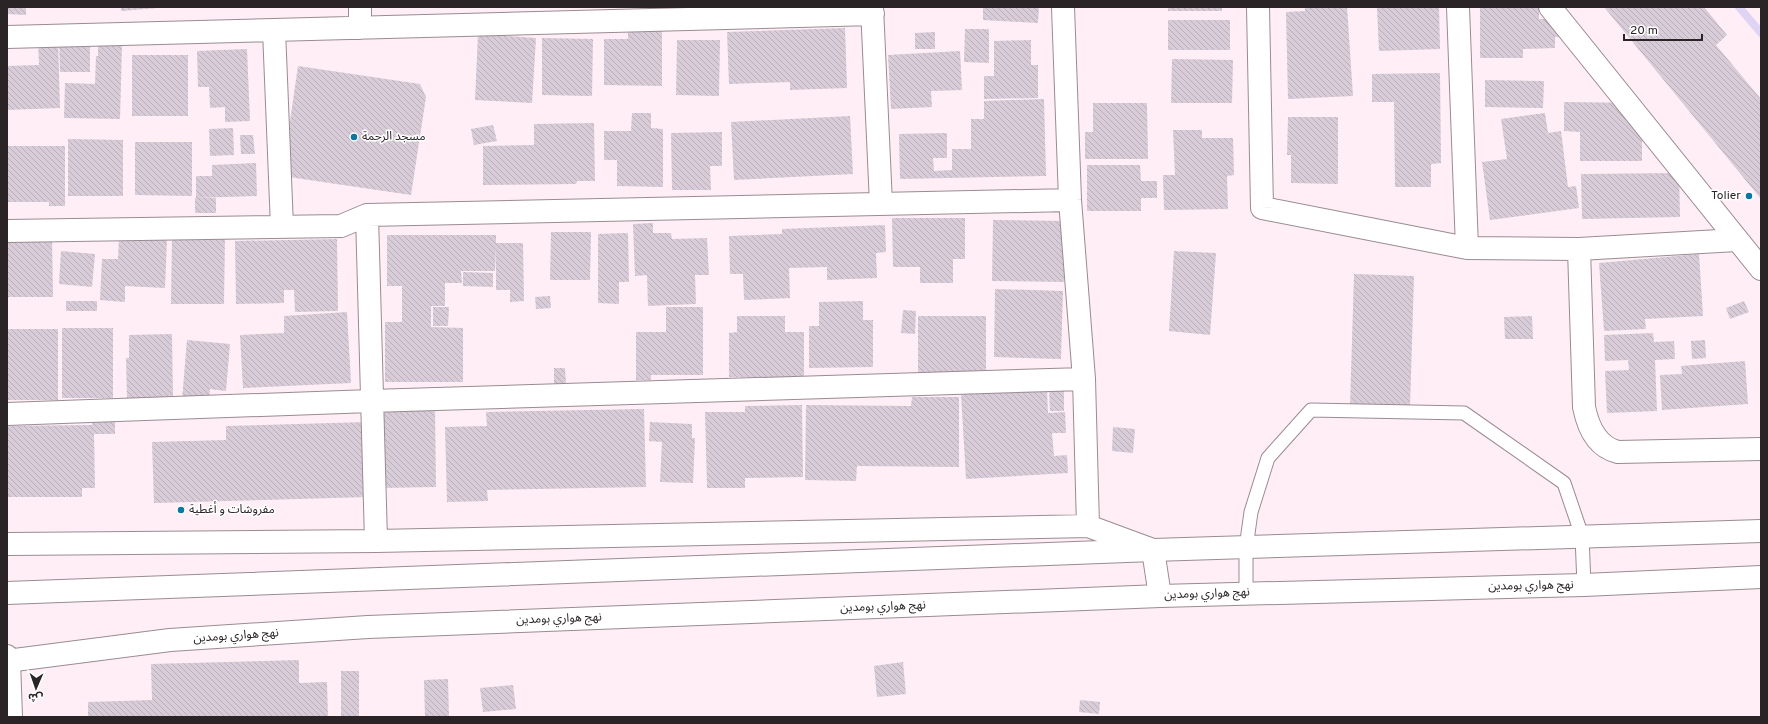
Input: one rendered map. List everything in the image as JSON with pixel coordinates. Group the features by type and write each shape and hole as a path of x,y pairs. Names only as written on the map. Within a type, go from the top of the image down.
{"street":[{"path":"1063,7 1070,200 1084,379 1088,526"},
{"path":"1258,7 1262,208 1467,248 1579,249 1737,240"},
{"path":"1458,7 1467,248"},
{"path":"1550,7 1761,269"},
{"path":"7,37 274,30 360,17 873,10 881,204"},
{"path":"274,30 282,227"},
{"path":"7,231 341,226 367,215 1070,200"},
{"path":"367,215 376,541"},
{"path":"1579,249 1584,407 1592,430 1600,442 1618,452 1761,449"},
{"path":"7,414 1084,379"},
{"path":"7,544 376,541 1088,526 1153,550"},
{"path":"7,593 1153,550 1761,531"},
{"path":"1153,550 1160,596"},
{"name":"نهج هواري بومدين","path":"8,659 170,640 368,627 1246,593 1584,585 1761,576"},
{"path":"8,659 11,717"}],"lane":[{"path":"1246,593 1246,548 1251,512 1268,458 1311,410 1464,413 1564,483 1582,536 1584,585"}],"building":[{"path":"7,7 26,7 26,15 7,14"},
{"path":"121,7 157,7 158,8 121,11"},
{"path":"983,7 1039,7 1038,23 983,20"},
{"path":"1168,7 1222,7 1222,11 1168,11"},
{"path":"1305,7 1347,7 1353,96 1288,99 1286,12 1305,11"},
{"path":"1439,7 1440,49 1379,51 1377,8"},
{"path":"1480,7 1539,7 1539,19 1568,19 1568,37 1555,37 1555,48 1523,49 1523,58 1480,58"},
{"path":"1604,7 1704,7 1727,35 1716,45 1761,99 1761,199"},
{"path":"1168,20 1230,20 1230,50 1168,50"},
{"path":"628,26 662,27 662,86 604,85 604,39 628,39"},
{"path":"845,28 847,88 790,90 790,82 729,84 727,32"},
{"path":"965,29 989,29 989,63 964,62"},
{"path":"935,32 935,49 915,49 915,33"},
{"path":"478,34 536,38 532,103 475,100"},
{"path":"542,38 593,39 592,96 542,95"},
{"path":"58,39 60,108 7,110 7,66 39,65 38,40"},
{"path":"59,39 76,39 76,47 90,47 90,72 60,72"},
{"path":"677,40 720,40 719,96 676,95"},
{"path":"1031,40 1031,65 1038,65 1038,98 984,99 984,76 994,76 994,41"},
{"path":"98,46 122,46 120,119 64,118 65,83 95,84 96,56 98,56"},
{"path":"247,49 250,121 225,122 225,107 210,108 209,87 198,87 197,51"},
{"path":"960,51 962,90 931,91 932,107 891,109 888,55"},
{"path":"132,55 188,55 188,116 132,116"},
{"path":"1172,59 1233,60 1232,103 1171,103"},
{"name":"مسجد الرحمة","path":"298,66 420,84 426,97 411,195 282,176"},
{"path":"1440,73 1441,163 1431,164 1431,187 1395,187 1394,102 1372,102 1372,74"},
{"path":"1485,80 1544,81 1543,108 1485,107"},
{"path":"1044,99 1046,176 900,179 899,134 947,133 947,158 933,158 934,171 952,170 952,149 971,149 971,119 984,119 984,101"},
{"path":"1564,102 1642,103 1642,161 1580,161 1580,132 1564,131"},
{"path":"1093,103 1147,103 1148,159 1085,159 1085,132 1093,132"},
{"path":"632,113 651,113 651,128 663,129 663,187 617,186 617,160 604,160 604,131 631,131"},
{"path":"1545,113 1548,133 1561,131 1568,187 1576,186 1579,208 1490,220 1482,162 1507,159 1501,119"},
{"path":"850,116 853,174 734,180 731,122"},
{"path":"1288,117 1338,117 1338,184 1291,183 1291,155 1287,155"},
{"path":"594,123 595,181 577,181 576,184 483,185 483,146 534,145 534,124"},
{"path":"493,125 497,141 474,145 471,129"},
{"path":"233,128 234,155 210,156 209,129"},
{"path":"1173,130 1202,130 1202,138 1233,138 1234,175 1227,176 1228,209 1164,210 1163,175 1175,175"},
{"path":"722,132 722,166 710,166 711,190 672,190 671,133"},
{"path":"240,135 253,135 255,154 241,154"},
{"path":"68,139 123,140 123,196 68,196"},
{"path":"135,142 192,142 192,196 135,195"},
{"path":"7,146 65,146 65,206 49,206 49,202 7,202"},
{"path":"256,163 257,196 196,198 196,176 212,176 212,165"},
{"path":"1087,165 1140,165 1141,181 1157,181 1157,198 1141,198 1141,211 1087,211"},
{"path":"1679,173 1680,217 1582,219 1581,174"},
{"path":"195,198 216,198 216,213 195,213"},
{"path":"892,218 965,218 965,259 953,259 953,283 920,283 920,267 893,267"},
{"path":"993,220 1065,221 1064,282 992,281"},
{"path":"653,223 653,233 671,233 672,239 707,238 709,275 695,275 696,304 648,306 647,275 635,276 633,224"},
{"path":"885,225 886,252 876,253 877,278 827,280 827,267 789,268 790,298 744,300 743,274 730,274 729,236 782,234 782,229"},
{"path":"551,232 591,232 590,280 550,280"},
{"path":"628,233 629,282 619,282 619,304 598,303 598,234"},
{"path":"387,235 496,235 496,243 523,243 524,301 510,302 510,290 496,290 496,247 495,271 461,271 462,283 445,283 445,306 431,306 431,327 463,328 463,382 385,382 385,322 402,322 402,286 387,286"},
{"path":"52,236 53,297 7,297 7,237"},
{"path":"119,236 167,239 165,288 125,286 125,302 100,300 102,259 118,259"},
{"path":"172,237 225,237 224,304 171,304"},
{"path":"337,239 338,311 295,312 294,290 284,290 284,303 236,304 235,241"},
{"path":"61,251 95,254 92,287 59,284"},
{"path":"1174,251 1216,253 1210,335 1169,331"},
{"path":"1699,254 1703,316 1645,319 1646,329 1604,331 1599,263"},
{"path":"463,272 493,273 493,287 463,286"},
{"path":"1354,274 1414,276 1410,408 1350,407"},
{"path":"995,289 1063,291 1061,359 994,357"},
{"path":"550,296 551,308 536,309 535,297"},
{"path":"66,301 97,301 97,311 66,311"},
{"path":"863,301 863,320 873,320 873,367 809,368 809,326 819,326 819,302"},
{"path":"1744,301 1749,312 1730,319 1726,308"},
{"path":"433,307 449,307 448,326 433,326"},
{"path":"666,307 703,307 703,375 651,375 651,380 636,380 636,332 666,332"},
{"path":"903,310 916,311 915,334 901,333"},
{"path":"347,312 351,383 243,388 240,335 284,333 284,316"},
{"path":"737,316 785,316 785,332 804,332 804,377 729,377 729,333 737,332"},
{"path":"918,316 986,316 986,374 918,374"},
{"path":"1532,316 1533,339 1505,339 1504,317"},
{"path":"62,328 113,328 113,398 62,398"},
{"path":"7,329 58,329 58,400 7,400"},
{"path":"1653,333 1654,342 1674,341 1675,359 1655,360 1657,411 1607,413 1605,371 1629,370 1628,360 1605,361 1604,335"},
{"path":"172,334 173,398 127,399 126,358 129,358 129,335"},
{"path":"187,340 230,344 226,391 210,389 209,403 182,400"},
{"path":"1705,340 1706,358 1692,359 1691,341"},
{"path":"1745,361 1748,404 1662,410 1660,375 1682,374 1681,366"},
{"path":"554,368 565,368 566,385 554,385"},
{"path":"1049,389 1064,389 1064,411 1050,411"},
{"path":"1047,390 1048,413 1065,412 1066,433 1052,433 1054,456 1067,455 1068,473 966,479 961,394"},
{"path":"912,397 959,397 959,467 857,466 856,481 805,480 806,405 911,406"},
{"path":"802,405 803,477 745,478 745,488 707,488 705,412 745,412 745,406"},
{"path":"380,408 435,408 436,487 381,488"},
{"path":"644,409 646,487 487,490 488,501 447,502 445,427 487,426 486,412"},
{"path":"92,416 115,416 115,434 94,434 95,488 82,488 82,497 7,497 7,426 92,425"},
{"path":"367,422 369,497 154,503 152,442 226,440 226,426"},
{"path":"650,422 692,424 692,438 695,438 693,483 660,482 662,442 649,441"},
{"path":"1113,427 1135,429 1133,453 1112,451"},
{"path":"299,660 299,683 327,682 328,717 88,717 88,702 152,700 151,664"},
{"path":"903,662 906,694 877,697 874,666"},
{"path":"341,671 359,671 359,717 341,717"},
{"path":"448,679 449,717 425,717 424,680"},
{"path":"513,685 516,709 483,712 480,688"},
{"path":"1080,700 1100,702 1099,714 1079,712"}],"waterway":[{"path":"1739,7 1761,33"}],"place":[{"name":"مسجد الرحمة","path":"354,137"},
{"name":"Tolier","path":"1749,196"},
{"name":"مفروشات و أغطية","path":"181,510"}]}
